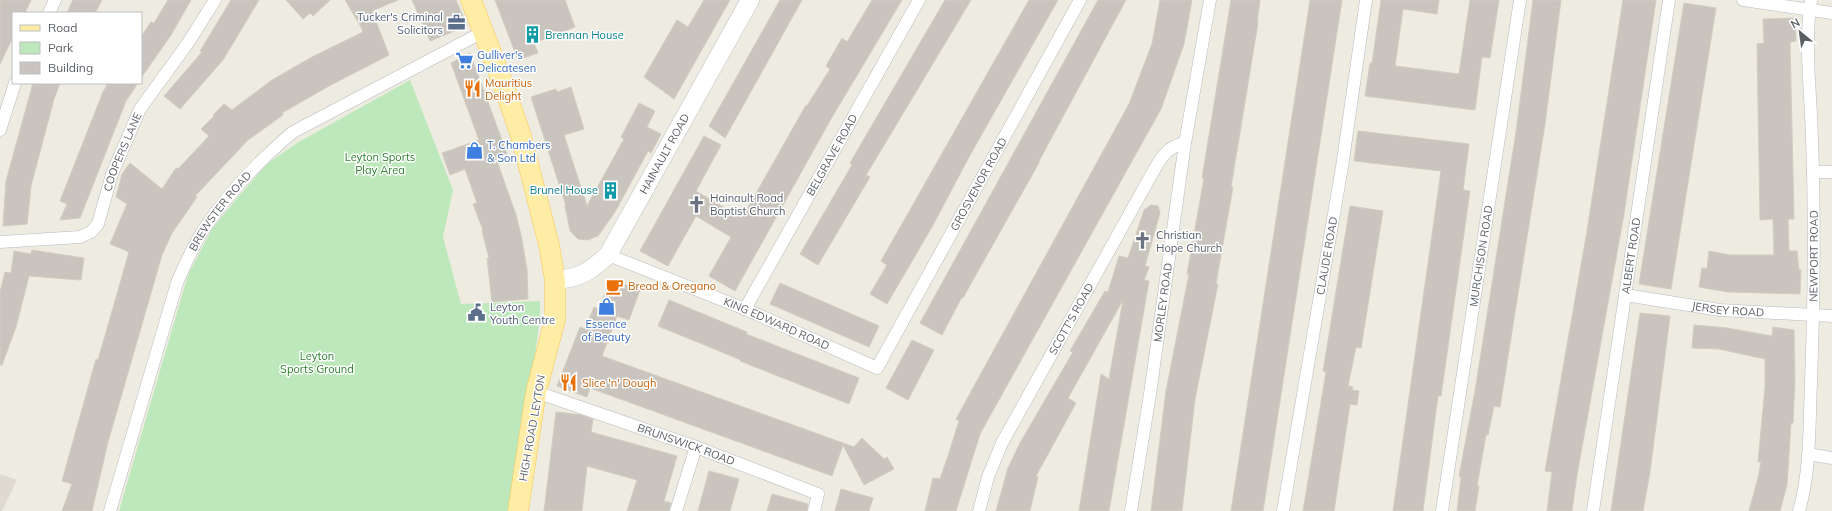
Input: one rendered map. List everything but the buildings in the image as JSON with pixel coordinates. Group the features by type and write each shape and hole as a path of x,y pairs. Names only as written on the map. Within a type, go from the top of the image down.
{"main road":[{"name":"HIGH ROAD LEYTON","path":"471,0 521,136 549,246 555,280 555,320 536,392 518,511"}],"street":[{"path":"49,12 55,0"},
{"name":"COOPERS LANE","path":"0,242 80,237 91,232 98,224 112,174 140,110 188,43 215,0"},
{"name":"HAINAULT ROAD","path":"555,280 572,279 582,276 608,255 750,0"},
{"name":"BELGRAVE ROAD","path":"745,310 919,0"},
{"name":"GROSVENOR ROAD","path":"877,368 1080,0"},
{"name":"MORLEY ROAD","path":"1131,511 1150,394 1186,143 1210,0"},
{"name":"CLAUDE ROAD","path":"1283,511 1342,167 1366,0"},
{"name":"MURCHISON ROAD","path":"1442,511 1520,0"},
{"name":"ALBERT ROAD","path":"1593,511 1669,0"},
{"path":"1743,0 1811,5 1832,13"},
{"name":"NEWPORT ROAD","path":"1799,511 1805,491 1808,454 1813,315 1813,172 1808,35 1811,5"},
{"name":"BREWSTER ROAD","path":"110,511 176,284 205,227 227,198 273,149 293,132 483,32"},
{"path":"0,130 15,84"},
{"name":"SCOTT'S ROAD","path":"979,511 988,477 1002,444 1149,179 1166,152 1175,145 1186,143"},
{"path":"1813,172 1832,172"},
{"name":"KING EDWARD ROAD","path":"608,255 745,310 877,368"},
{"name":"JERSEY ROAD","path":"1625,295 1720,310 1832,316"},
{"name":"BRUNSWICK ROAD","path":"536,392 696,447 818,494 814,511"},
{"path":"676,511 696,447"},
{"path":"1808,454 1832,458"}],"shaded area":[{"path":"0,474 17,480 2,511 0,511"}],"green space":[{"name":"Leyton Sports Ground","path":"410,80 453,190 443,237 461,304 540,301 540,319 513,511 119,511 188,275 212,229 267,164 297,143"}],"place":[{"name":"Tucker's Criminal Solicitors","path":"456,23"},
{"name":"Brennan House","path":"532,35"},
{"name":"Gulliver's Delicatesen","path":"464,61"},
{"name":"Mauritius Delight","path":"472,89"},
{"name":"T. Chambers & Son Ltd","path":"474,151"},
{"name":"Brunel House","path":"611,190"},
{"name":"Hainault Road Baptist Church","path":"697,204"},
{"name":"Christian Hope Church","path":"1143,241"},
{"name":"Bread & Oregano","path":"615,286"},
{"name":"Essence of Beauty","path":"606,306"},
{"name":"Leyton Youth Centre","path":"477,313"},
{"name":"Slice 'n' Dough","path":"569,383"}],"park label":[{"name":"Leyton Sports Play Area","path":"380,163"}]}
